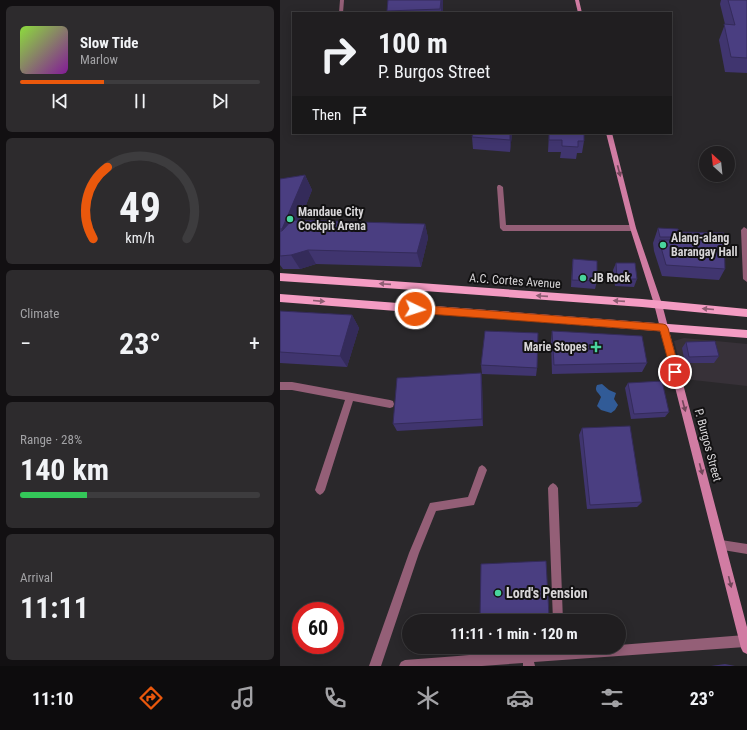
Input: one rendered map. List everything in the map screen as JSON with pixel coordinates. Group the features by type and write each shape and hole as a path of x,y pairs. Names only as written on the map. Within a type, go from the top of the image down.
{"main road":[{"name":"A.C. Cortes Avenue","path":"280,277 658,304 747,313"},
{"path":"415,309 420,287"},
{"path":"280,298 747,334"}],"street":[{"path":"341,12 342,0"},
{"path":"577,0 580,12"},
{"name":"P. Burgos Street","path":"609,134 633,228 658,304 746,645"},
{"path":"500,187 503,228 633,228"},
{"path":"744,230 747,279"},
{"path":"280,386 292,386 390,404"},
{"path":"320,490 346,408 351,398"},
{"path":"375,666 414,553 433,506 471,502 482,470"},
{"path":"553,488 558,614"},
{"path":"721,545 747,549"},
{"path":"626,649 746,645"},
{"path":"405,666 528,661 550,654"}],"shaded area":[{"path":"684,338 747,344 747,386 684,379 674,341"}],"water":[{"path":"602,384 609,390 616,393 614,399 618,405 611,413 601,410 597,406 601,397 596,387 597,385"}],"building":[{"path":"388,0 441,0 440,9 387,11"},
{"path":"728,0 747,0 747,58 731,57 724,24 735,25"},
{"path":"473,134 510,134 510,140 472,137"},
{"path":"549,134 584,134 584,141 578,141 578,147 562,146 562,140 549,140"},
{"path":"305,175 282,229 280,229 280,179"},
{"path":"292,220 425,224 417,253 308,250 291,255 280,256 280,231 282,231"},
{"path":"658,228 678,229 680,237 660,237"},
{"path":"679,232 724,233 725,269 666,265 659,240 679,240"},
{"name":"JB Rock","path":"573,259 597,261 597,281 572,280"},
{"path":"616,263 635,263 637,279 617,279"},
{"path":"280,311 352,315 340,356 280,352"},
{"path":"485,331 538,333 537,368 481,365"},
{"path":"552,331 642,336 647,363 554,365"},
{"path":"715,341 719,356 689,357 686,342"},
{"path":"481,373 482,419 393,424 397,378"},
{"path":"662,381 669,412 634,414 628,383"},
{"path":"630,426 642,502 590,505 582,428"},
{"path":"546,561 549,614 480,614 481,564"}],"place":[{"name":"Mandaue City Cockpit Arena","path":"290,219"},
{"name":"Alang-alang Barangay Hall","path":"663,245"},
{"name":"JB Rock","path":"583,278"},
{"name":"Marie Stopes","path":"596,347"},
{"name":"Lord's Pension","path":"498,593"}],"route":[{"path":"415,309 663,328 675,372"}]}
